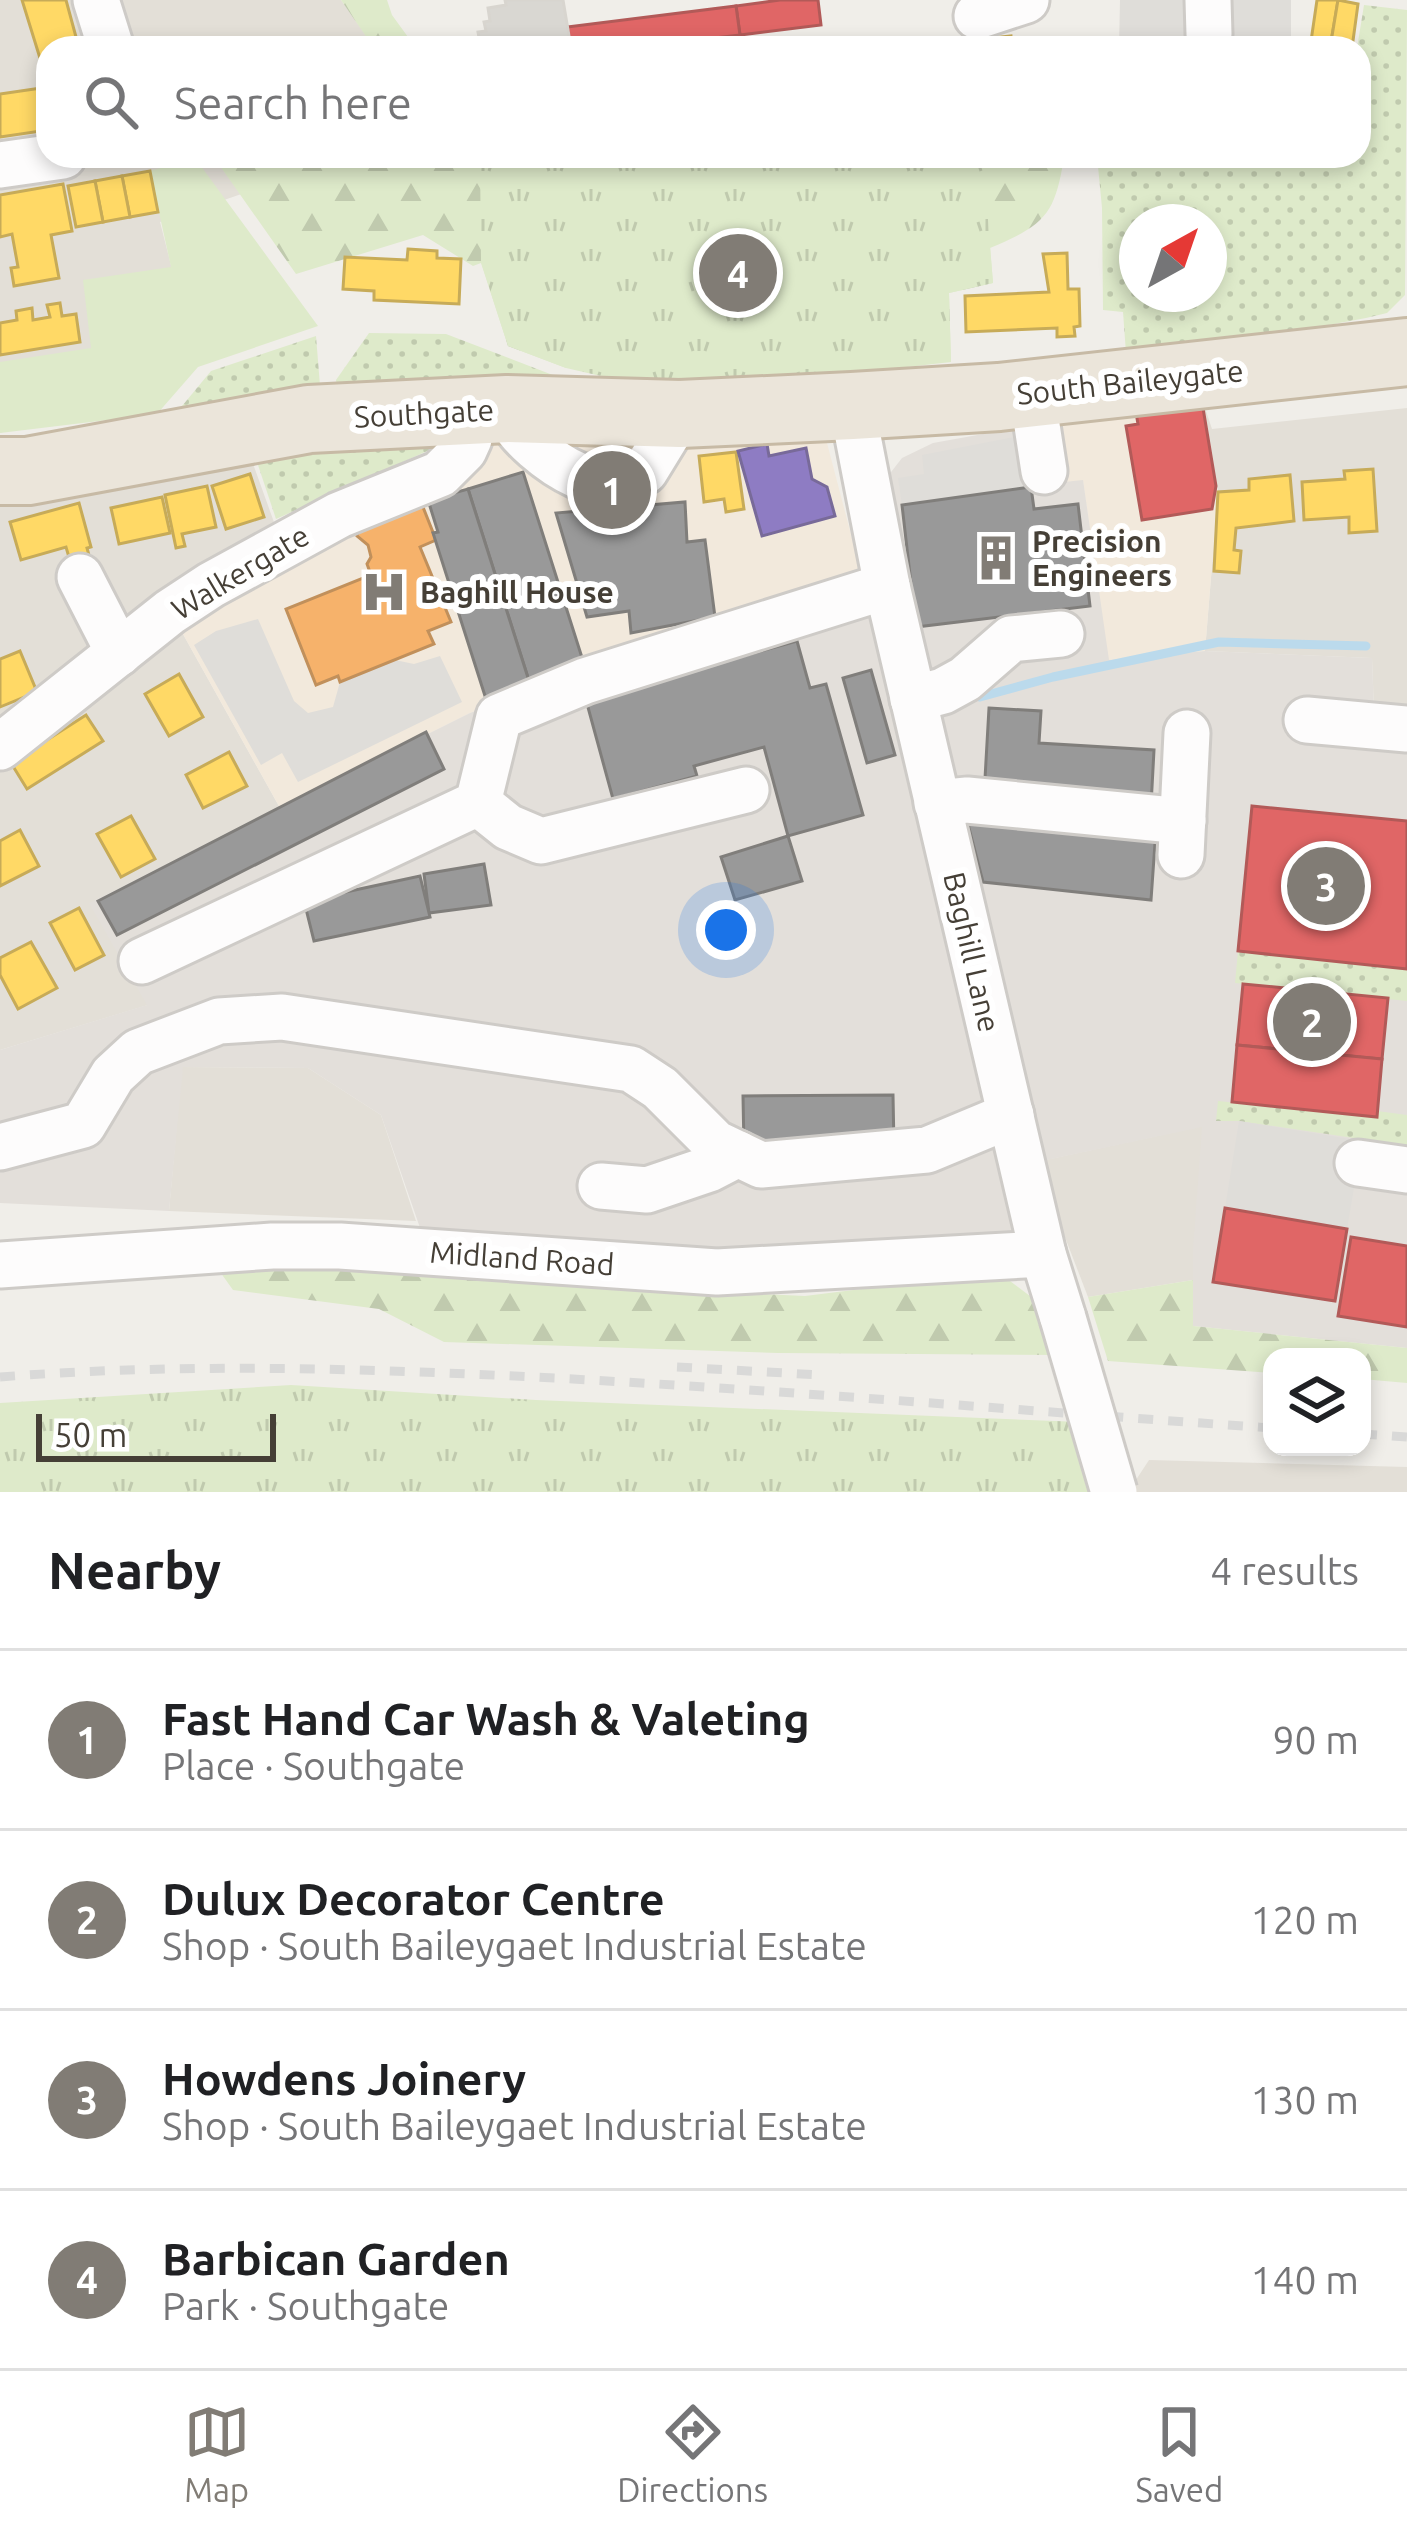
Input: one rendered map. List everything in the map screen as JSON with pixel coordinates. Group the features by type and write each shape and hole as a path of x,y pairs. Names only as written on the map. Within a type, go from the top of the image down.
{"highway":[{"name":"South Baileygate","path":"852,406 1032,393 1407,352"},
{"name":"Southgate","path":"0,472 28,471 308,419 489,410 680,414 852,406"}],"street":[{"path":"96,0 107,36"},
{"path":"977,16 1026,0"},
{"path":"0,165 36,160"},
{"path":"1032,393 1044,471"},
{"name":"Baghill Lane","path":"852,406 887,586 1043,1254 1114,1492"},
{"path":"489,410 577,475"},
{"name":"Walkergate","path":"0,747 170,612 260,555 338,515 440,474 464,450 489,410"},
{"path":"644,471 680,414"},
{"path":"80,577 119,653"},
{"path":"478,803 499,717 586,681 887,586"},
{"path":"913,699 965,679 1010,639 1061,634"},
{"path":"1307,720 1407,729"},
{"path":"937,802 967,800 1182,838 1187,734"},
{"path":"478,803 508,827 541,841 746,790"},
{"path":"142,962 478,803"},
{"path":"0,1147 83,1124 113,1075 138,1052 219,1021 281,1017 631,1069 660,1088 715,1143 761,1165 927,1150 1011,1115"},
{"path":"601,1186 647,1190 738,1154"},
{"path":"1358,1162 1407,1170"},
{"name":"Midland Road","path":"0,1265 295,1246 717,1272 1043,1254"}],"shaded area":[{"path":"0,0 341,0 366,36 36,36 36,168 317,168 160,222 197,367 0,433"},
{"path":"1120,0 1291,0 1291,36 1119,36"},
{"path":"1201,396 1212,429 1407,408 1407,712 1374,711 1372,658 1205,651 1218,492"},
{"path":"1201,396 1218,492 1205,651 1108,660 1083,481 1064,482 1055,421"},
{"path":"1055,421 1064,482 1083,480 1109,660 1205,651 1372,658 1374,711 1407,712 1407,1348 1193,1326 1202,1127 1023,1165 1043,1254 428,1251 381,1115 308,1068 183,1067 169,1211 0,1203 0,1050 147,1005 89,903 470,713 897,556 888,476 902,458 933,443"},
{"path":"1056,429 1064,482 902,505 898,478 924,474 922,455"},
{"path":"817,434 827,443 860,569 470,713 280,808 174,618 480,461 499,436"},
{"path":"252,461 275,525 174,618 280,808 148,1005 0,1050 0,494"},
{"path":"258,619 294,701 308,713 333,707 340,682 395,660 414,664 440,656 462,702 298,782 282,753 261,765 194,645 216,631"},
{"path":"182,1067 308,1068 381,1115 416,1221 169,1211"},
{"path":"1239,1121 1362,1141 1347,1229 1225,1208"},
{"path":"1203,1126 1193,1280 1088,1297 1036,1162"},
{"path":"1149,1460 1407,1467 1407,1492 1128,1492"}],"green space":[{"path":"341,0 387,0 407,36 366,36"},
{"path":"1364,5 1407,10 1405,295 1387,313 1227,344 1126,353 1123,312 1227,312 1227,204 1119,204 1119,312 1103,310 1098,168 1371,168 1371,36 1359,36"},
{"path":"202,168 318,326 198,367 157,414 0,433 0,362 91,348 83,280 171,267 150,171"},
{"path":"221,168 1062,168 1044,216 990,248 993,283 949,293 951,362 566,368 508,346 481,263 473,266 423,235 296,274"},
{"path":"480,168 984,168 993,283 949,293 951,362 776,382 627,382 566,368 508,346 481,262"},
{"path":"369,333 446,334 576,384 337,387 336,380"},
{"path":"316,336 321,398 168,423 211,371"},
{"path":"436,443 434,448 276,519 254,453"},
{"path":"1238,951 1407,969 1407,1001 1235,983"},
{"path":"1218,1101 1376,1117 1377,1111 1407,1115 1407,1146 1216,1121"},
{"path":"288,1260 494,1281 805,1296 998,1272 1034,1299 1062,1355 778,1353 444,1342 379,1309 233,1290 218,1269"},
{"path":"1193,1280 1193,1326 1407,1348 1407,1383 1371,1380 1371,1348 1263,1348 1263,1372 1108,1361 1088,1297"},
{"path":"291,1385 1081,1422 1101,1492 0,1492 0,1403"}],"building: Homes":[{"path":"22,0 66,0 76,36 36,36 36,45"},
{"path":"1317,0 1338,0 1332,36 1312,36"},
{"path":"1338,0 1358,4 1354,36 1332,36"},
{"path":"36,89 36,132 0,137 0,94"},
{"path":"150,171 158,212 130,217 122,176"},
{"path":"122,176 130,217 103,222 95,181"},
{"path":"95,181 103,222 76,227 68,186"},
{"path":"63,184 72,231 51,235 59,278 14,286 11,268 18,267 12,234 0,237 0,195"},
{"path":"408,249 461,259 459,304 374,300 374,291 343,289 345,257 407,260"},
{"path":"1067,253 1068,289 1079,289 1080,326 1074,327 1075,336 1057,337 1057,328 966,332 965,296 1049,292 1043,254"},
{"path":"60,303 62,316 76,314 80,342 0,355 0,323 17,320 16,311 32,308 33,320 50,317 47,305"},
{"path":"736,452 744,509 726,512 724,499 704,502 699,456"},
{"path":"1373,469 1377,531 1349,533 1349,517 1304,520 1302,482 1345,479 1344,471"},
{"path":"250,474 264,517 226,529 212,486"},
{"path":"1290,475 1294,521 1236,528 1239,573 1214,571 1218,492 1249,490 1249,479"},
{"path":"207,486 216,527 182,534 185,546 176,548 165,495"},
{"path":"162,497 170,533 119,544 111,508"},
{"path":"79,503 90,559 71,564 66,547 21,560 10,522"},
{"path":"20,651 37,692 0,707 0,659"},
{"path":"179,674 203,717 169,736 145,694"},
{"path":"86,715 103,741 27,789 11,763"},
{"path":"229,752 247,786 203,808 186,775"},
{"path":"131,816 155,859 121,877 97,834"},
{"path":"20,830 39,866 0,886 0,841"},
{"path":"79,908 104,955 75,970 50,923"},
{"path":"31,942 57,988 18,1009 0,975 0,958"}],"building: Shops":[{"path":"818,0 821,25 740,35 736,6"},
{"path":"736,6 740,35 569,36 567,27"},
{"path":"1201,396 1216,486 1212,509 1142,520 1126,426 1138,424 1135,407"},
{"path":"643,455 647,505 580,511 576,462"},
{"path":"1252,806 1407,821 1407,969 1238,951"},
{"path":"1243,984 1388,998 1382,1059 1237,1045"},
{"path":"1237,1045 1382,1059 1377,1117 1232,1102"},
{"path":"1225,1208 1347,1229 1335,1301 1213,1282"},
{"path":"1351,1237 1407,1246 1407,1327 1338,1316"}],"building: Offices":[{"path":"767,444 769,456 806,448 812,479 827,487 835,516 762,536 738,451"}],"building: Health":[{"name":"Baghill House","path":"421,502 436,540 420,547 451,622 428,631 434,644 340,682 338,676 316,685 286,609 371,575 368,545 357,536 359,527"}],"building: Industry":[{"path":"523,472 585,667 530,684 468,489"},
{"name":"Precision Engineers","path":"1031,487 1034,509 1078,504 1090,606 916,627 902,505"},
{"path":"468,489 530,684 486,699 433,533 438,532 428,500"},
{"path":"685,502 687,542 705,540 715,617 631,633 629,611 587,617 556,513"},
{"path":"797,641 810,688 826,684 863,815 788,836 764,747 694,766 697,776 613,799 586,700"},
{"path":"871,670 895,755 867,763 843,678"},
{"path":"989,708 1041,711 1039,743 1154,750 1151,806 984,796"},
{"path":"426,732 444,769 117,935 98,901"},
{"path":"964,809 1156,829 1151,900 983,882"},
{"path":"788,836 802,881 735,900 721,857"},
{"path":"484,864 491,905 429,913 424,874"},
{"path":"420,876 430,917 314,941 304,901"},
{"path":"893,1095 894,1147 744,1148 743,1096"}],"building: Other":[{"path":"505,0 563,0 569,36 479,36 478,32 486,31 484,22 490,21 488,8 506,5"}],"waterway":[{"path":"980,697 1219,642 1366,646"}],"tunnel":[{"path":"577,475 645,471"}],"railway":[{"path":"677,1367 821,1375"},
{"path":"0,1377 215,1368 429,1372 1263,1427"},
{"path":"1371,1435 1407,1437"}],"place":[{"name":"Barbican Garden","path":"738,273"},
{"name":"Fast Hand Car Wash & Valeting","path":"612,490"},
{"name":"Precision Engineers","path":"996,558"},
{"name":"Baghill House","path":"384,592"},
{"name":"Howdens Joinery","path":"1326,886"},
{"name":"Dulux Decorator Centre","path":"1312,1022"}]}
